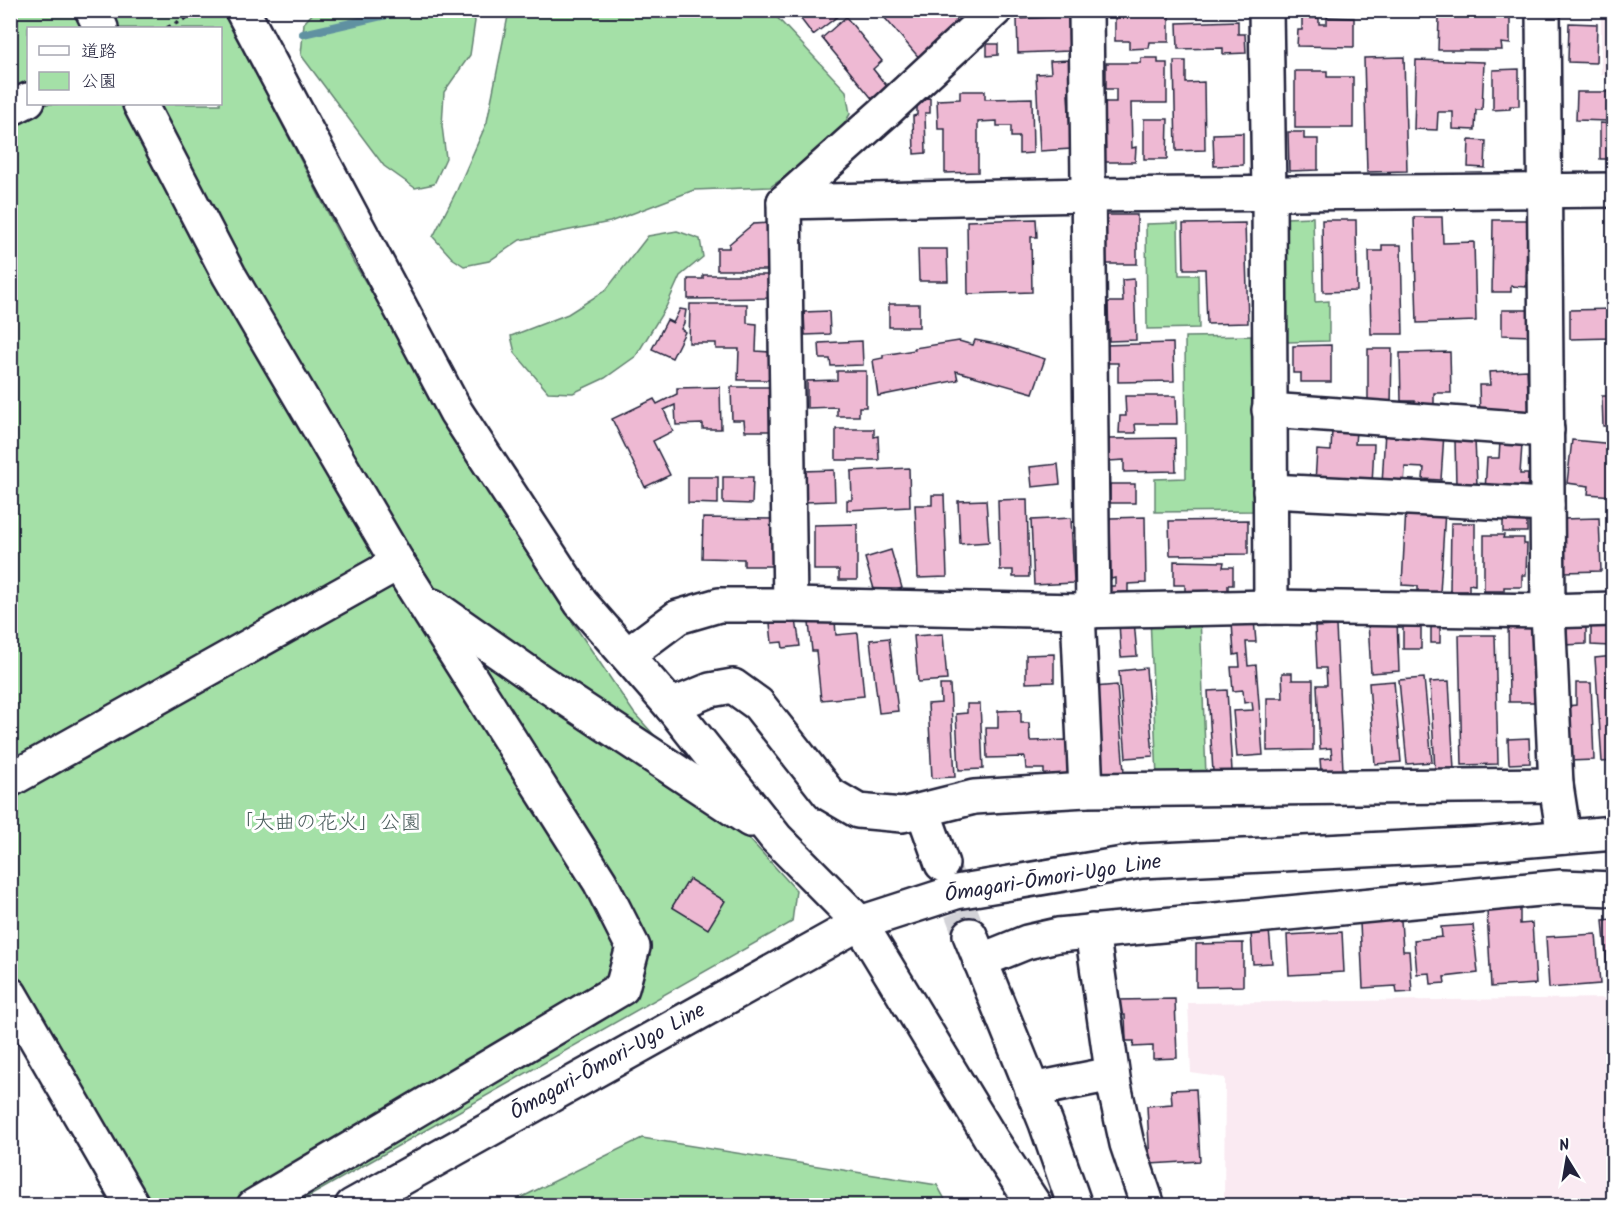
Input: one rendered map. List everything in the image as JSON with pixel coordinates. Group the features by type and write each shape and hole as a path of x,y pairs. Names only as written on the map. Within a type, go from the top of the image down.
{"street":[{"path":"92,10 100,27"},
{"path":"242,10 456,412 581,603 671,706 776,838 860,923 993,1142 1035,1206"},
{"path":"790,605 784,202 888,110 995,10"},
{"path":"1086,10 1088,195 1086,790"},
{"path":"1266,10 1271,607"},
{"path":"1543,10 1548,611 1556,785 1564,837"},
{"path":"10,109 27,100"},
{"path":"141,105 228,275 398,563 600,882 633,947 622,988 254,1206"},
{"path":"784,202 1088,195 1614,189"},
{"path":"1269,410 1546,430"},
{"path":"1270,491 1547,505"},
{"path":"10,780 398,563"},
{"path":"419,596 540,681 776,838"},
{"path":"627,655 678,617 719,605 1085,611 1271,607 1548,611 1614,609"},
{"path":"671,706 710,690 734,686 758,704 829,794 858,811 902,815 974,797 1086,790 1556,785"},
{"path":"923,811 942,864"},
{"name":"Ōmagari-Ōmori-Ugo Line","path":"352,1206 860,923 956,892 1141,861 1485,844 1614,833"},
{"path":"1074,1206 1046,1123 975,948 1092,931 1562,886 1614,889"},
{"path":"1092,931 1112,1074 1127,1144 1148,1206"},
{"path":"10,994 133,1206"},
{"path":"1032,1090 1112,1074"}],"path":[{"path":"168,27 201,10"}],"shaded area":[{"path":"1601,11 1613,11 1613,74 1601,74"},
{"path":"1613,998 1613,1205 1224,1205 1225,1078 1191,1073 1188,1003"}],"green space":[{"name":"「大曲の花火」公園","path":"10,11 223,11 354,263 537,570 634,713 796,890 792,922 294,1205 111,1205 11,1028"},
{"path":"315,11 471,11 475,21 470,55 444,92 442,126 446,158 434,184 415,188 384,166 301,55 304,23"},
{"path":"509,11 771,11 846,91 850,114 832,145 770,187 694,190 610,222 520,240 489,261 464,266 452,258 433,237 487,122"},
{"path":"1313,217 1315,302 1329,301 1329,341 1287,342 1285,218"},
{"path":"1178,223 1179,275 1198,275 1199,328 1147,329 1146,224"},
{"path":"677,231 700,239 703,257 680,276 666,307 636,356 605,378 573,393 548,392 515,353 511,336 568,314 606,290 648,236"},
{"path":"1251,336 1254,511 1155,512 1155,479 1186,478 1185,337"},
{"path":"1200,615 1206,776 1157,778 1150,617"},
{"path":"642,1138 937,1185 948,1205 506,1205"}],"building":[{"path":"794,10 834,10 838,16 813,35"},
{"path":"878,10 947,10 961,26 921,60"},
{"path":"1511,10 1511,12 1475,11"},
{"path":"1169,15 1169,42 1150,42 1149,48 1129,49 1129,41 1115,41 1115,16"},
{"path":"1068,16 1069,51 1018,53 1017,19"},
{"path":"846,17 882,61 873,69 889,89 874,101 822,38"},
{"path":"1327,17 1354,18 1354,47 1297,46 1298,30 1302,30 1302,18 1319,18 1319,24 1327,24"},
{"path":"1439,17 1510,17 1510,44 1501,43 1502,50 1438,50"},
{"path":"1238,21 1238,34 1245,34 1246,53 1223,54 1223,48 1178,49 1177,23"},
{"path":"1569,23 1597,24 1596,63 1568,62"},
{"path":"987,44 998,44 998,55 987,56"},
{"path":"1404,57 1407,171 1367,172 1364,58"},
{"path":"1141,58 1158,58 1158,63 1167,63 1167,103 1131,103 1132,148 1136,147 1135,162 1104,162 1103,102 1116,102 1116,89 1106,89 1106,63 1141,63"},
{"path":"1070,60 1073,95 1068,95 1071,149 1040,151 1036,74 1051,73 1050,61"},
{"path":"1416,60 1484,62 1482,110 1476,110 1475,130 1453,129 1453,112 1438,112 1437,130 1414,129"},
{"path":"1174,61 1186,61 1186,83 1204,82 1205,150 1176,151"},
{"path":"1519,69 1519,106 1493,110 1493,70"},
{"path":"1295,71 1327,71 1327,77 1353,77 1353,128 1295,128"},
{"path":"960,91 985,91 985,99 1032,98 1033,153 1019,154 1019,137 1011,137 1011,126 997,126 997,121 978,122 978,172 945,173 945,129 938,129 937,100 960,99"},
{"path":"1577,92 1613,92 1613,101 1608,101 1608,121 1576,120"},
{"path":"930,98 930,113 925,113 926,153 914,154 913,116 917,115 917,99"},
{"path":"1144,119 1168,119 1167,159 1144,159"},
{"path":"1600,123 1614,124 1614,159 1600,159"},
{"path":"1288,132 1304,132 1304,139 1318,139 1318,170 1289,171"},
{"path":"1243,133 1243,165 1214,166 1213,134"},
{"path":"1469,140 1486,141 1485,168 1468,167"},
{"path":"1105,215 1137,215 1137,264 1105,264"},
{"path":"1414,217 1442,217 1443,243 1474,242 1476,321 1417,323"},
{"path":"1036,219 1037,237 1031,237 1032,292 968,294 967,221"},
{"path":"1322,220 1356,220 1357,291 1323,292"},
{"path":"1493,220 1527,220 1526,287 1511,286 1511,292 1492,292"},
{"path":"770,223 770,270 717,270 717,248 729,248 729,244 753,224"},
{"path":"1245,223 1248,323 1207,324 1205,269 1184,269 1183,224"},
{"path":"1382,245 1401,245 1403,334 1371,334 1369,251 1382,251"},
{"path":"918,249 947,249 948,281 919,281"},
{"path":"703,275 770,275 770,298 688,299 688,279 703,279"},
{"path":"1134,279 1136,340 1109,341 1108,302 1123,302 1122,280"},
{"path":"690,304 747,304 747,323 757,324 756,351 769,352 769,380 738,380 739,349 716,349 716,343 689,343"},
{"path":"889,304 919,304 919,327 889,327"},
{"path":"680,309 686,310 681,329 685,332 672,358 652,349 667,320 673,323"},
{"path":"1613,309 1613,338 1570,339 1570,310"},
{"path":"1502,310 1535,310 1534,336 1502,335"},
{"path":"829,311 830,334 805,335 804,312"},
{"path":"975,340 1001,345 1045,359 1033,393 956,371 958,380 878,396 873,360 883,358 883,355 915,350 914,348 959,341 973,345"},
{"path":"862,341 863,365 831,366 830,359 820,359 819,343"},
{"path":"1173,343 1174,381 1118,382 1118,363 1105,363 1104,345"},
{"path":"1331,345 1331,382 1301,382 1301,373 1293,373 1293,346"},
{"path":"1368,349 1392,349 1391,407 1368,407"},
{"path":"1450,352 1451,393 1434,393 1434,408 1415,407 1415,401 1401,401 1400,353"},
{"path":"1527,370 1529,417 1480,418 1479,385 1490,385 1489,372"},
{"path":"837,371 866,371 866,407 859,407 859,416 837,416 837,407 807,408 807,381 837,380"},
{"path":"720,387 721,429 703,429 703,424 676,425 675,405 664,410 673,431 653,441 670,475 645,487 612,419 654,399 657,404 677,394 677,388"},
{"path":"731,387 770,387 771,431 745,431 744,420 732,420"},
{"path":"1125,396 1176,396 1177,424 1135,424 1136,433 1119,433 1120,416 1126,416"},
{"path":"1602,396 1614,396 1614,426 1603,426"},
{"path":"836,429 874,429 874,437 878,436 879,460 836,460"},
{"path":"1332,430 1356,431 1355,444 1374,444 1372,485 1315,482 1317,450 1331,451"},
{"path":"1385,430 1444,433 1441,480 1423,479 1424,468 1405,467 1404,486 1382,485"},
{"path":"1175,438 1176,471 1124,472 1124,460 1109,461 1108,439"},
{"path":"1455,440 1475,440 1477,485 1456,485"},
{"path":"1572,440 1614,444 1613,496 1588,494 1589,486 1567,483"},
{"path":"1500,442 1522,444 1520,474 1528,474 1527,494 1485,491 1487,458 1499,458"},
{"path":"1058,464 1060,484 1032,487 1030,467"},
{"path":"909,468 910,507 847,510 847,500 852,500 851,471"},
{"path":"834,470 835,501 804,502 803,471"},
{"path":"688,477 718,477 718,504 688,503"},
{"path":"723,477 753,477 752,504 723,503"},
{"path":"1110,484 1135,484 1135,503 1110,503"},
{"path":"932,495 944,495 947,577 918,578 915,505 932,505"},
{"path":"1027,499 1029,577 1013,577 1013,570 1000,570 998,500"},
{"path":"986,500 989,542 960,544 958,501"},
{"path":"1406,508 1445,510 1440,593 1418,592 1418,586 1402,585"},
{"path":"1145,517 1146,583 1128,584 1128,596 1107,596 1107,586 1115,586 1115,578 1111,579 1110,518"},
{"path":"703,518 773,519 772,566 744,566 744,559 702,558"},
{"path":"1071,518 1074,583 1034,585 1031,520"},
{"path":"1503,518 1527,519 1527,532 1503,532"},
{"path":"1599,518 1601,571 1564,572 1562,519"},
{"path":"1248,520 1248,554 1170,555 1169,521"},
{"path":"1451,523 1475,523 1475,585 1469,584 1469,591 1450,591"},
{"path":"857,524 857,580 839,580 839,570 814,570 814,525"},
{"path":"1484,535 1524,538 1524,544 1527,544 1526,575 1522,575 1522,587 1504,587 1504,591 1484,591"},
{"path":"891,550 902,588 876,596 865,558"},
{"path":"1174,561 1224,562 1223,567 1233,567 1233,585 1228,585 1228,596 1185,595 1185,585 1174,585"},
{"path":"1591,618 1610,618 1610,646 1591,645"},
{"path":"796,620 800,646 783,648 782,642 772,643 770,623"},
{"path":"835,620 836,635 858,633 864,696 821,700 816,651 812,651 809,623"},
{"path":"1134,620 1137,656 1121,657 1119,622"},
{"path":"1254,620 1256,642 1246,642 1248,666 1256,665 1263,755 1237,757 1233,711 1253,710 1252,702 1244,703 1243,690 1233,691 1231,667 1240,667 1239,654 1234,655 1232,622"},
{"path":"1431,620 1440,620 1440,643 1431,643"},
{"path":"1397,621 1399,671 1371,673 1368,622"},
{"path":"1508,621 1534,621 1535,702 1509,702"},
{"path":"1586,621 1586,644 1564,645 1564,622"},
{"path":"1403,622 1421,622 1421,649 1403,649"},
{"path":"1336,626 1343,770 1321,771 1320,759 1332,758 1331,748 1320,749 1317,685 1327,685 1326,668 1317,668 1315,627"},
{"path":"943,634 947,680 918,682 914,636"},
{"path":"1459,635 1495,635 1498,764 1462,765"},
{"path":"889,638 898,711 879,713 870,640"},
{"path":"1054,654 1054,682 1026,683 1026,655"},
{"path":"1614,656 1614,761 1602,762 1595,658"},
{"path":"1146,668 1153,756 1126,758 1119,671"},
{"path":"1282,673 1292,673 1292,680 1313,680 1313,750 1267,751 1267,698 1283,698"},
{"path":"1424,678 1432,762 1407,764 1399,680"},
{"path":"1394,681 1401,762 1375,764 1369,683"},
{"path":"1449,681 1454,770 1435,771 1430,682"},
{"path":"1576,683 1591,683 1594,760 1569,761 1567,706 1576,705"},
{"path":"940,685 950,685 955,777 932,778 928,704 941,703"},
{"path":"1117,685 1124,772 1101,774 1094,687"},
{"path":"1227,690 1232,771 1213,772 1208,691"},
{"path":"967,704 980,704 983,769 959,770 956,714 967,713"},
{"path":"1021,710 1021,723 1029,723 1030,741 1069,740 1070,777 1044,778 1044,769 1026,769 1025,757 987,758 986,728 998,728 998,711"},
{"path":"1529,738 1530,763 1509,764 1508,739"},
{"path":"689,879 725,901 708,929 672,907"},
{"path":"1520,908 1520,924 1532,923 1536,984 1491,987 1487,910"},
{"path":"1614,919 1614,989 1609,990 1603,920"},
{"path":"1401,920 1403,951 1409,951 1412,992 1397,993 1396,986 1363,988 1360,923"},
{"path":"1473,925 1478,973 1444,977 1445,983 1431,984 1430,973 1417,974 1414,940 1442,937 1441,927"},
{"path":"1269,930 1272,963 1253,964 1251,932"},
{"path":"1342,932 1344,972 1289,975 1287,935"},
{"path":"1596,934 1600,984 1549,988 1546,937"},
{"path":"1243,943 1243,986 1196,987 1196,944"},
{"path":"1175,999 1177,1058 1153,1059 1153,1046 1133,1047 1134,1041 1126,1041 1125,1015 1117,1015 1117,1000"},
{"path":"1196,1089 1200,1161 1150,1164 1147,1106 1172,1104 1171,1090"}],"waterway":[{"path":"303,34 408,10"}],"tunnel":[{"path":"943,865 970,935"}]}
